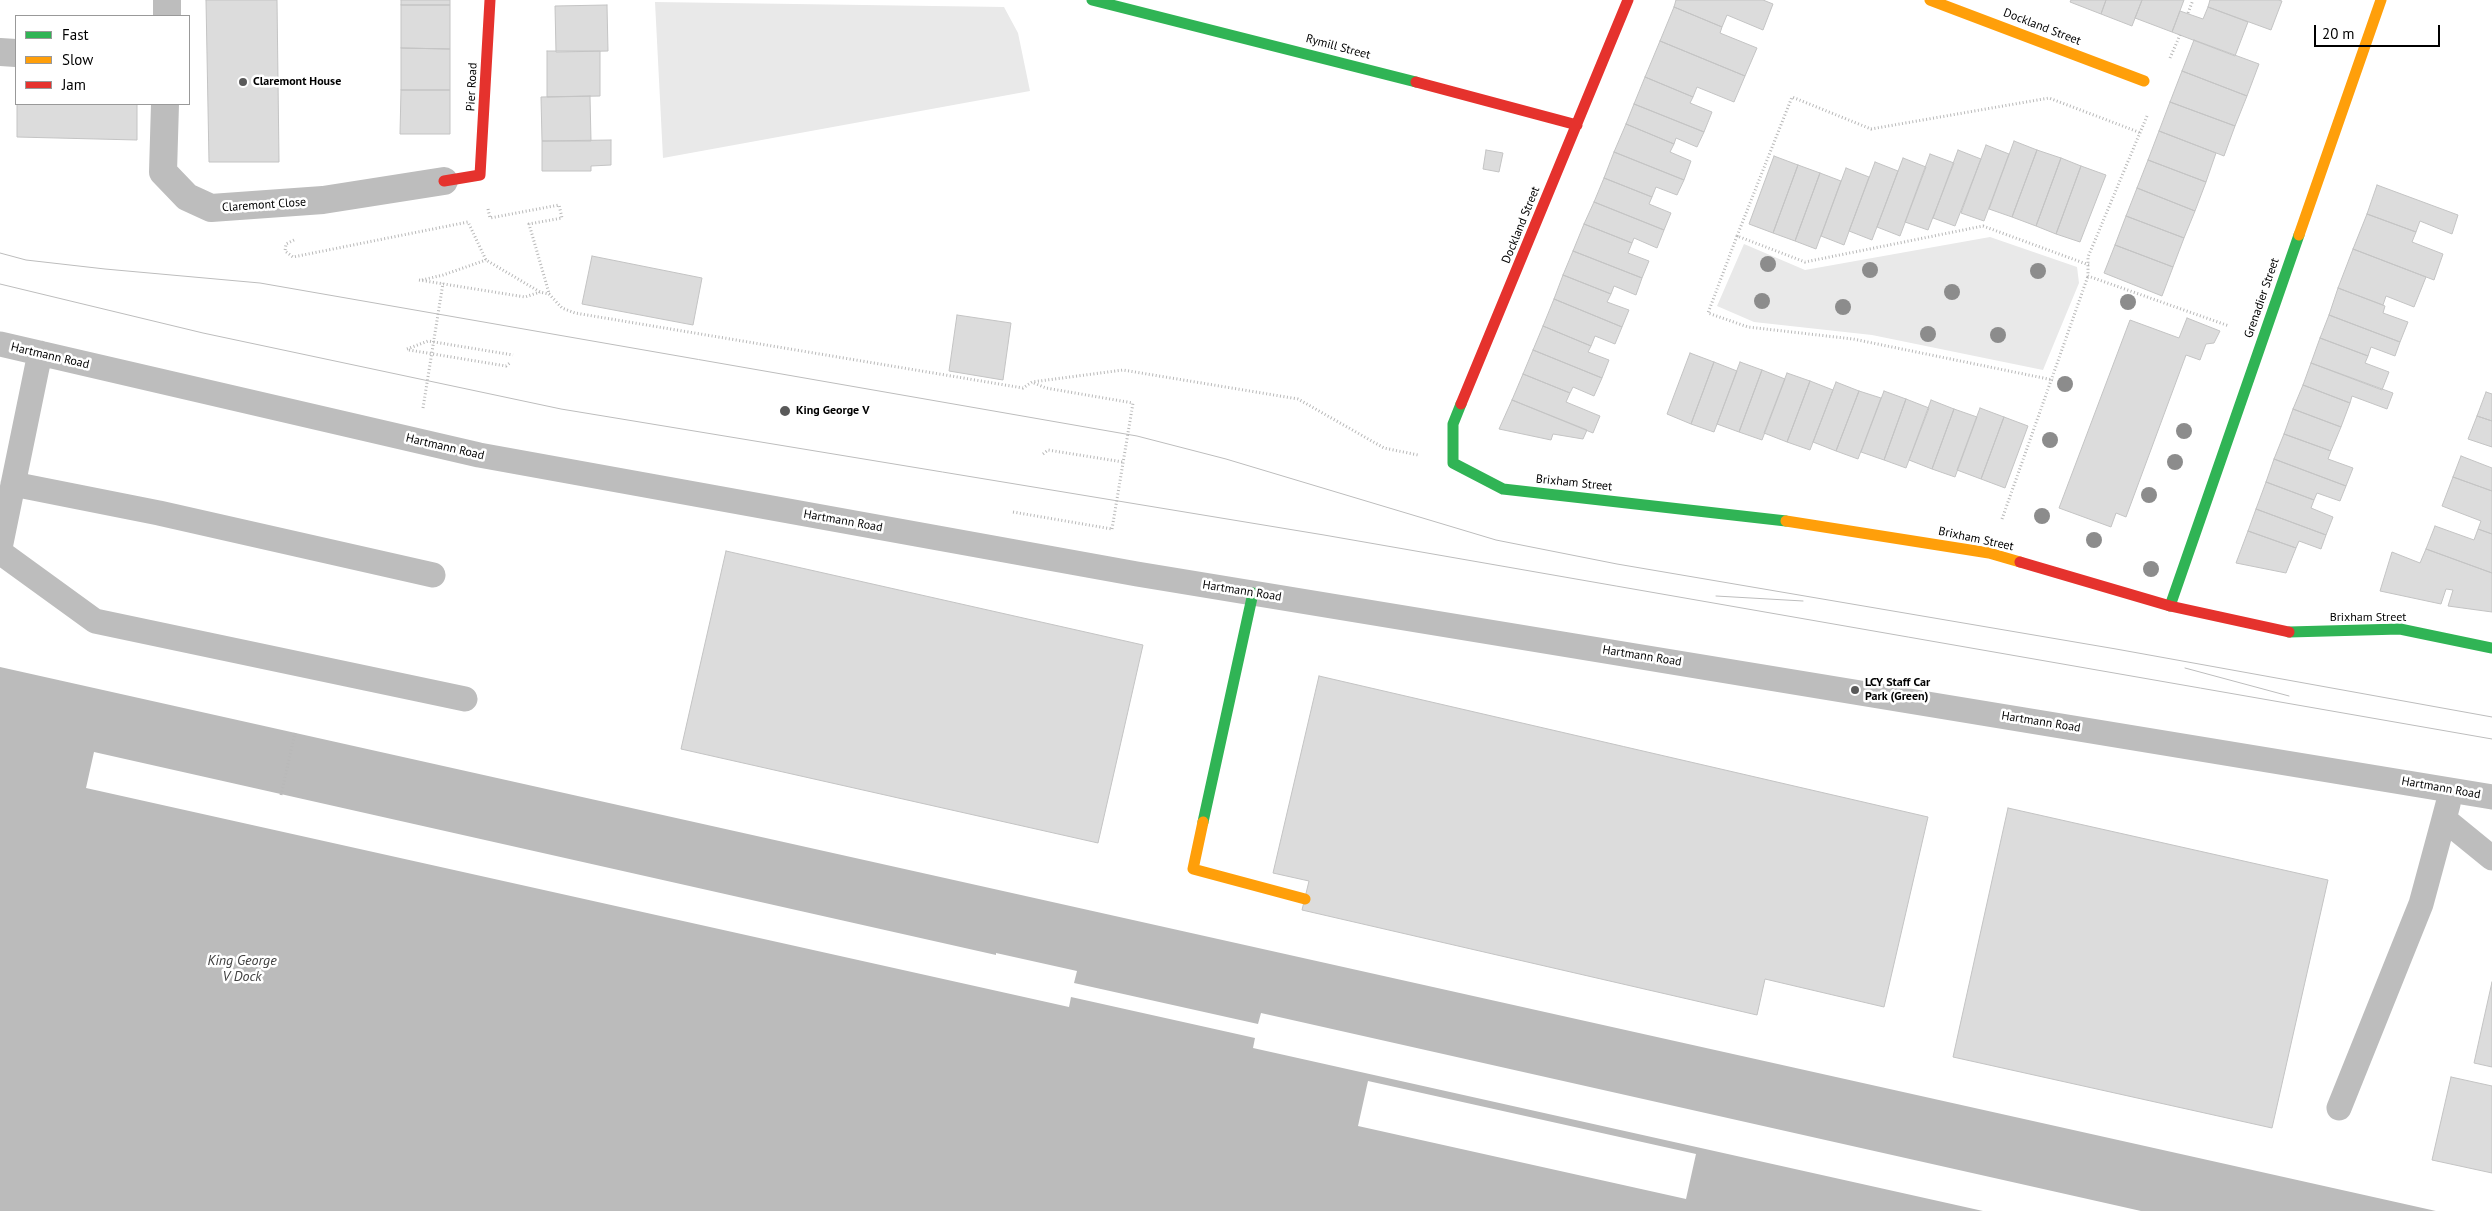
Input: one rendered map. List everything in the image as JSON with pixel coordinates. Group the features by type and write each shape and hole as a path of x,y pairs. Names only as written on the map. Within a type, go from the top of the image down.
{"street":[{"path":"167,0 167,15"},
{"name":"Pier Road","path":"444,181 480,175 490,0"},
{"name":"Rymill Street","path":"1092,0 1317,55 1577,125"},
{"name":"Dockland Street","path":"1453,463 1453,424 1628,0"},
{"name":"Dockland Street","path":"1930,0 2144,81"},
{"name":"Grenadier Street","path":"2170,606 2381,0"},
{"path":"0,52 15,52"},
{"name":"Claremont Close","path":"166,105 163,172 187,197 211,208 323,200 444,181"},
{"name":"Brixham Street","path":"1453,463 1503,489 1806,522 1990,553 2170,606 2292,633 2400,629 2492,648"},
{"path":"1253,592 1193,869 1305,898"}],"lane":[{"name":"Hartmann Road","path":"0,344 479,455 1137,574 2492,797"},
{"path":"0,548 40,353"},
{"path":"13,484 159,513 433,574"},
{"path":"0,552 95,621 465,699"},
{"path":"2338,1108 2421,904 2453,790"},
{"path":"2444,819 2492,858"}],"path":[{"path":"2188,13 2193,0"},
{"path":"2052,380 1853,339 1748,327 1708,313 1792,97 1871,129 2049,98 2141,132"},
{"path":"1990,553 2088,276 2088,257 2150,109"},
{"path":"486,204 490,218 559,205 562,218 529,224 549,294 562,308 575,313 1023,388 1032,382 1124,370 1298,399 1384,448 1420,455"},
{"path":"295,239 286,244 285,251 293,257 468,222 486,260 540,292 549,294"},
{"path":"1737,236 1805,262 1983,226 2089,265"},
{"path":"486,260 443,275 419,280 526,297 540,292"},
{"path":"2088,276 2263,338"},
{"path":"423,408 443,283"},
{"path":"511,362 506,366 407,350 428,341 513,355"},
{"path":"1013,512 1112,528 1133,403 1046,388 1032,382"},
{"path":"1042,454 1048,450 1123,462"},
{"path":"281,796 295,733"}],"shaded area":[{"path":"655,2 1004,7 1018,33 1030,91 663,158"},
{"path":"1990,237 2077,267 2079,283 2043,370 1872,335 1754,322 1717,306 1744,244 1805,270"}],"water":[{"name":"King George V Dock","path":"0,667 2436,1211 0,1211"}],"pier":[{"path":"94,752 996,955 996,953 1077,971 1074,983 1258,1024 1261,1013 2141,1211 1983,1211 1253,1048 1255,1038 1071,997 1069,1007 86,788"},
{"path":"1368,1081 1696,1154 1686,1199 1358,1126"}],"building":[{"name":"Claremont House","path":"206,0 277,0 279,162 209,162"},
{"path":"401,0 450,0 450,5 401,5"},
{"path":"1676,0 1763,0 1773,4 1763,30 1727,15 1722,27 1674,7"},
{"path":"2071,0 2106,0 2101,14 2070,2"},
{"path":"2106,0 2142,0 2132,26 2101,14"},
{"path":"2142,0 2184,0 2172,32 2135,18"},
{"path":"2210,0 2282,1 2271,30 2208,7"},
{"path":"401,5 450,5 450,49 401,48"},
{"path":"607,5 608,51 556,52 555,6"},
{"path":"1674,7 1722,27 1720,33 1757,48 1745,76 1660,41"},
{"path":"2208,7 2248,22 2235,56 2172,32 2180,11 2203,19"},
{"path":"2194,40 2259,64 2247,96 2182,71"},
{"path":"1660,41 1745,76 1734,102 1697,87 1693,97 1645,77"},
{"path":"401,48 450,49 450,90 401,90"},
{"path":"547,51 600,51 600,96 547,97"},
{"path":"2182,71 2247,96 2235,126 2170,102"},
{"path":"1645,77 1693,97 1690,103 1712,112 1704,132 1634,104"},
{"path":"401,90 450,90 450,134 400,134"},
{"path":"590,96 591,141 542,141 541,97"},
{"path":"2170,102 2235,126 2224,156 2159,131"},
{"path":"1634,104 1704,132 1697,147 1676,138 1674,144 1626,124"},
{"path":"17,105 137,105 137,140 17,137"},
{"path":"1626,124 1674,144 1670,152 1691,161 1684,180 1614,152"},
{"path":"2159,131 2216,153 2206,182 2148,160"},
{"path":"611,140 611,165 591,166 591,171 542,171 542,141"},
{"path":"2014,141 2037,150 2012,217 1989,209"},
{"path":"1986,145 2009,154 1984,221 1961,213"},
{"path":"1486,150 1503,153 1499,172 1483,169"},
{"path":"1958,150 1981,159 1955,226 1933,218"},
{"path":"2037,150 2061,158 2036,226 2012,217"},
{"path":"1614,152 1684,180 1677,195 1656,187 1652,197 1604,178"},
{"path":"1930,154 1954,163 1928,230 1905,222"},
{"path":"1774,156 1798,165 1773,233 1749,224"},
{"path":"1903,158 1926,167 1900,236 1877,227"},
{"path":"2061,158 2081,166 2056,234 2036,226"},
{"path":"2148,160 2206,182 2195,211 2137,188"},
{"path":"1875,162 1898,171 1872,240 1849,231"},
{"path":"1798,165 1820,173 1795,241 1773,233"},
{"path":"2081,166 2106,175 2080,242 2056,234"},
{"path":"1846,168 1869,177 1844,245 1821,236"},
{"path":"1820,173 1841,181 1816,249 1795,241"},
{"path":"1604,178 1652,197 1649,204 1671,213 1664,230 1594,202"},
{"path":"2377,185 2458,215 2452,234 2420,221 2416,232 2367,214"},
{"path":"2137,188 2195,211 2184,238 2126,216"},
{"path":"1594,202 1664,230 1657,248 1634,238 1632,243 1584,224"},
{"path":"2367,214 2416,232 2412,242 2443,254 2434,280 2353,249"},
{"path":"2126,216 2184,238 2173,267 2115,245"},
{"path":"1584,224 1632,243 1628,253 1649,261 1642,278 1573,251"},
{"path":"2115,245 2173,267 2162,296 2104,273"},
{"path":"2353,249 2426,277 2414,307 2386,296 2383,305 2338,288"},
{"path":"1573,251 1642,278 1636,295 1614,286 1611,294 1563,275"},
{"path":"592,256 702,278 693,325 582,304"},
{"path":"1563,275 1611,294 1607,302 1629,310 1622,327 1554,299"},
{"path":"2338,288 2385,306 2383,313 2408,322 2400,342 2329,315"},
{"path":"1554,299 1622,327 1615,344 1595,336 1591,346 1543,326"},
{"path":"957,315 1011,323 1003,380 949,371"},
{"path":"2329,315 2400,342 2395,356 2371,347 2368,356 2320,338"},
{"path":"2187,318 2220,331 2214,343 2206,344 2200,360 2186,355 2126,517 2116,513 2111,527 2059,508 2130,320 2179,338"},
{"path":"1543,326 1591,346 1588,352 1609,360 1602,378 1533,350"},
{"path":"2320,338 2368,356 2365,363 2389,372 2382,390 2311,363"},
{"path":"1533,350 1602,378 1594,396 1573,387 1570,393 1523,374"},
{"path":"1690,353 1714,362 1691,424 1667,414"},
{"path":"1714,362 1737,371 1714,432 1691,424"},
{"path":"1740,362 1762,370 1739,432 1717,424"},
{"path":"2311,363 2393,393 2387,409 2352,396 2350,403 2303,385"},
{"path":"1762,370 1785,379 1762,440 1739,432"},
{"path":"1787,373 1810,381 1787,442 1764,433"},
{"path":"1523,374 1570,393 1566,402 1600,416 1593,433 1512,400"},
{"path":"1810,381 1833,390 1810,450 1787,442"},
{"path":"1836,382 1859,391 1836,451 1813,442"},
{"path":"2303,385 2350,403 2341,427 2293,409"},
{"path":"1859,391 1881,398 1858,459 1836,451"},
{"path":"1884,391 1906,399 1884,460 1861,452"},
{"path":"2486,392 2492,394 2492,421 2477,416"},
{"path":"1906,399 1929,408 1906,468 1884,460"},
{"path":"1512,400 1587,430 1583,439 1553,434 1551,440 1499,429"},
{"path":"1931,400 1954,409 1932,469 1909,460"},
{"path":"1980,408 2004,417 1981,479 1957,470"},
{"path":"1954,409 1977,417 1955,477 1932,469"},
{"path":"2293,409 2341,427 2331,451 2284,434"},
{"path":"2477,416 2492,421 2492,447 2468,439"},
{"path":"2004,417 2028,426 2005,488 1981,479"},
{"path":"2284,434 2331,451 2328,459 2353,468 2346,486 2274,459"},
{"path":"2461,456 2492,468 2492,491 2453,477"},
{"path":"2274,459 2346,486 2340,501 2317,493 2314,500 2266,482"},
{"path":"2453,477 2492,491 2492,534 2478,529 2481,521 2442,506"},
{"path":"2266,482 2314,500 2311,508 2333,517 2326,535 2256,509"},
{"path":"2256,509 2326,535 2321,549 2299,541 2296,548 2248,531"},
{"path":"2435,526 2474,540 2478,529 2492,534 2492,573 2426,549"},
{"path":"2248,531 2296,548 2286,573 2236,563"},
{"path":"2426,549 2492,573 2492,612 2448,606 2453,590 2446,589 2441,604 2380,591 2392,552 2420,563"},
{"path":"726,551 1143,645 1098,843 681,749"},
{"path":"1319,676 1928,817 1884,1007 1765,979 1757,1015 1302,910 1309,881 1273,873"},
{"path":"2008,808 2328,880 2272,1128 1953,1057"},
{"path":"2492,982 2492,1067 2474,1063"},
{"path":"2451,1077 2492,1086 2492,1173 2432,1160"}],"tram line":[{"path":"0,253 26,260 260,283 1137,436 1226,459 1496,540 1617,564 2116,649 2492,717"},
{"path":"0,284 203,333 561,409 1324,535 2492,739"},
{"path":"1716,596 1803,601"},
{"path":"2185,668 2289,696"}],"traffic: fast":[{"path":"1092,0 1416,82"},
{"path":"2170,606 2299,235"},
{"path":"1461,404 1453,424 1453,463 1503,489 1786,521"},
{"path":"1203,822 1253,593"},
{"path":"2289,632 2400,629 2492,648"}],"traffic: slow":[{"path":"1930,0 2144,81"},
{"path":"2299,235 2381,0"},
{"path":"1786,521 1989,553 2020,562"},
{"path":"1203,822 1193,869 1305,899"}],"traffic: jam":[{"path":"444,181 480,175 490,0"},
{"path":"1461,404 1628,0"},
{"path":"1416,82 1577,125"},
{"path":"2020,562 2170,606 2289,632"}],"place":[{"name":"Claremont House","path":"243,82"},
{"name":"King George V","path":"785,411"},
{"name":"LCY Staff Car Park (Green)","path":"1855,690"}]}
